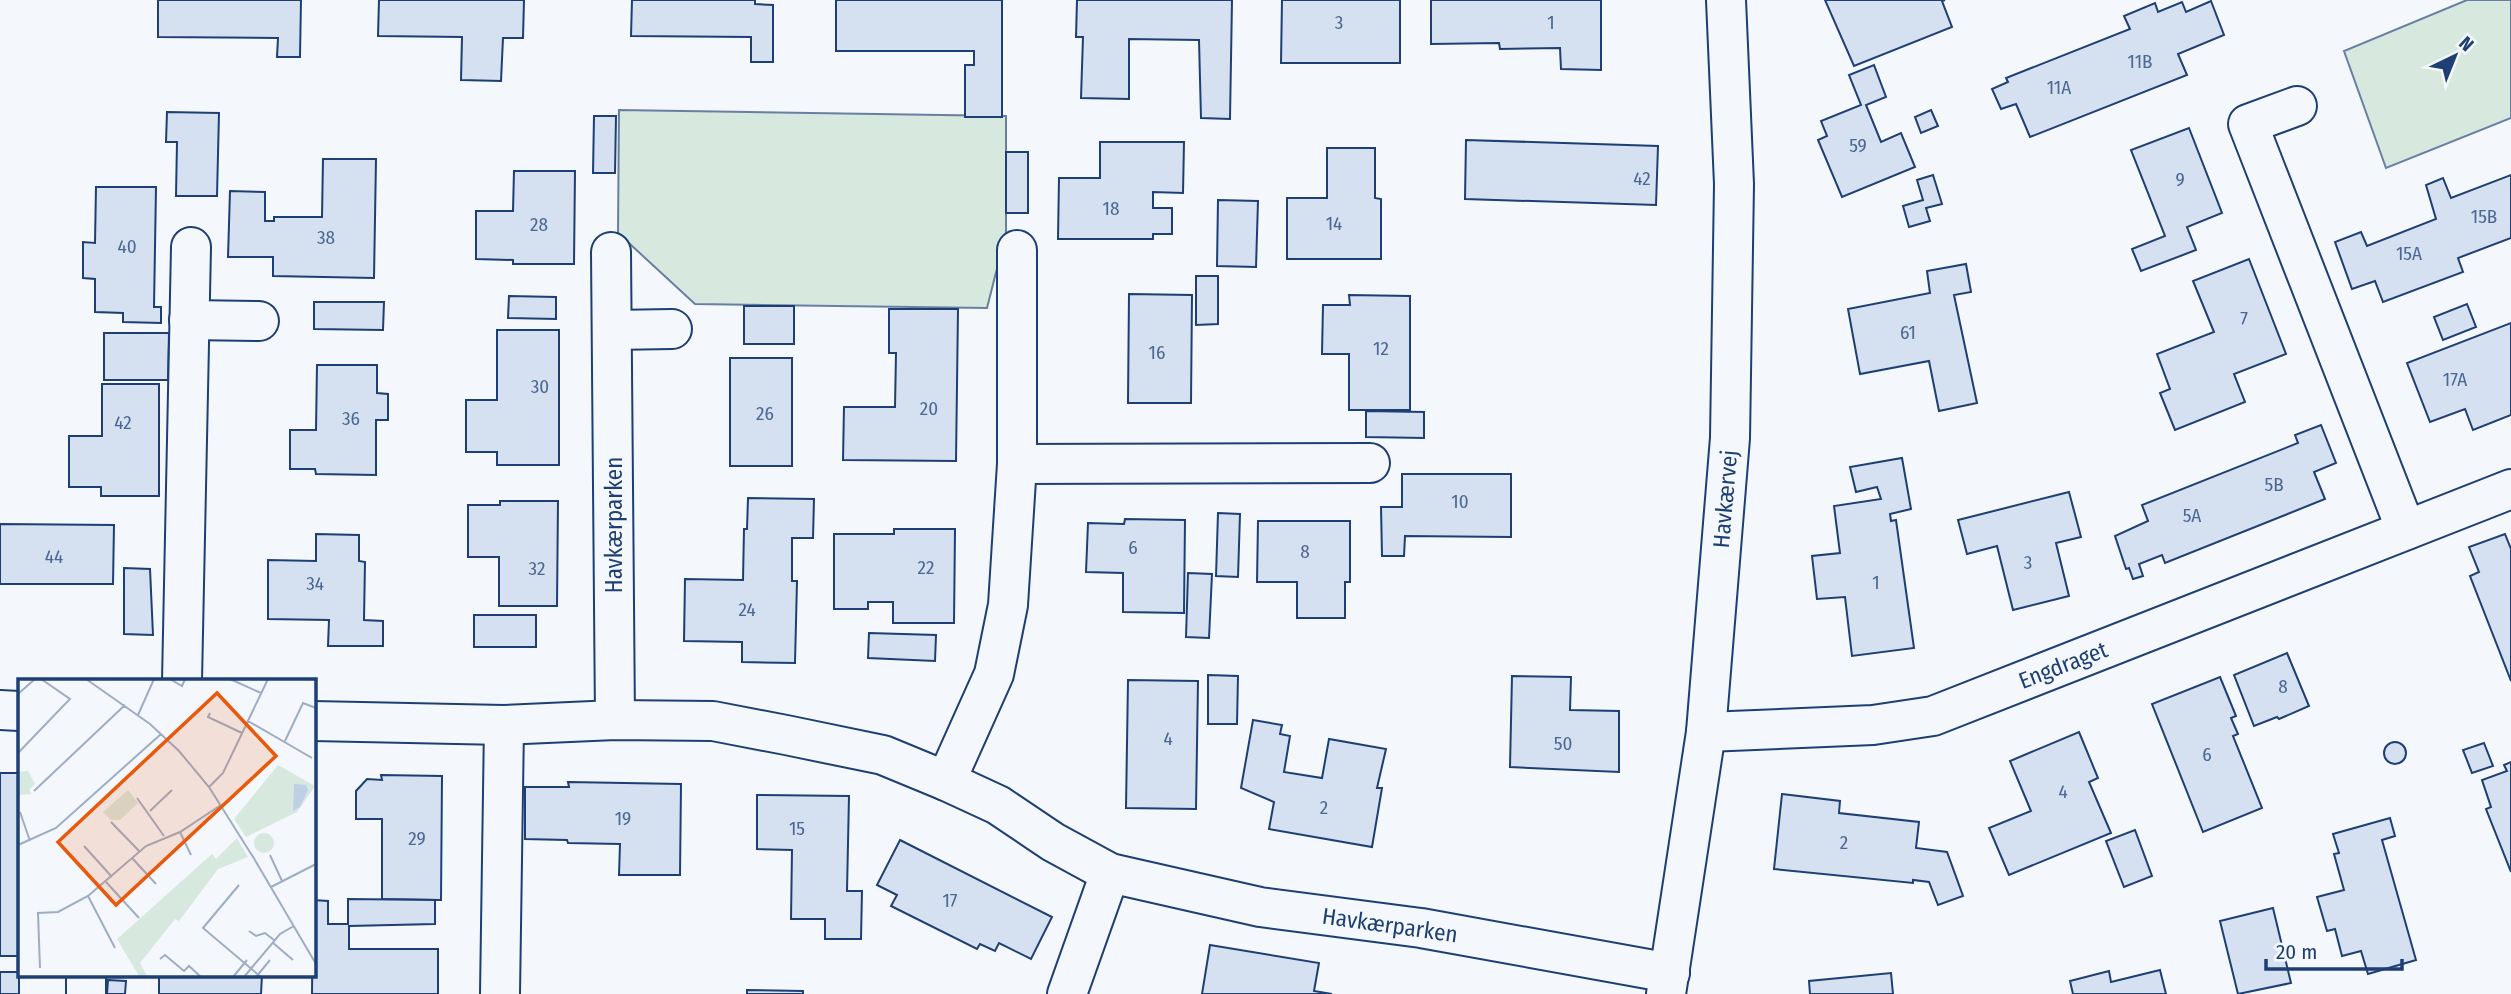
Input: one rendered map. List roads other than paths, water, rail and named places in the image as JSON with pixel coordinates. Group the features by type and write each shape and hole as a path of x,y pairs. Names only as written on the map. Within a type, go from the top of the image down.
{"street":[{"name":"Havkærvej","path":"1668,984 1706,732 1730,438 1734,184 1726,0"},
{"path":"2297,106 2248,124 2406,530"},
{"path":"182,679 191,247"},
{"path":"946,781 994,674 1007,605 1017,464 1017,250"},
{"name":"Havkærparken","path":"611,252 615,720"},
{"path":"189,320 259,321"},
{"path":"612,330 671,329"},
{"path":"1017,464 1370,463"},
{"name":"Engdraget","path":"1706,732 1873,725 1933,716 2511,489"},
{"path":"0,710 18,711"},
{"name":"Havkærparken","path":"315,721 504,725 615,720 713,721 762,730 883,755 998,805 1053,842 1110,873 1260,907 1421,928 1668,984"},
{"path":"500,994 504,725"},
{"path":"1067,994 1110,873"},
{"path":"86,976 86,994"}]}
